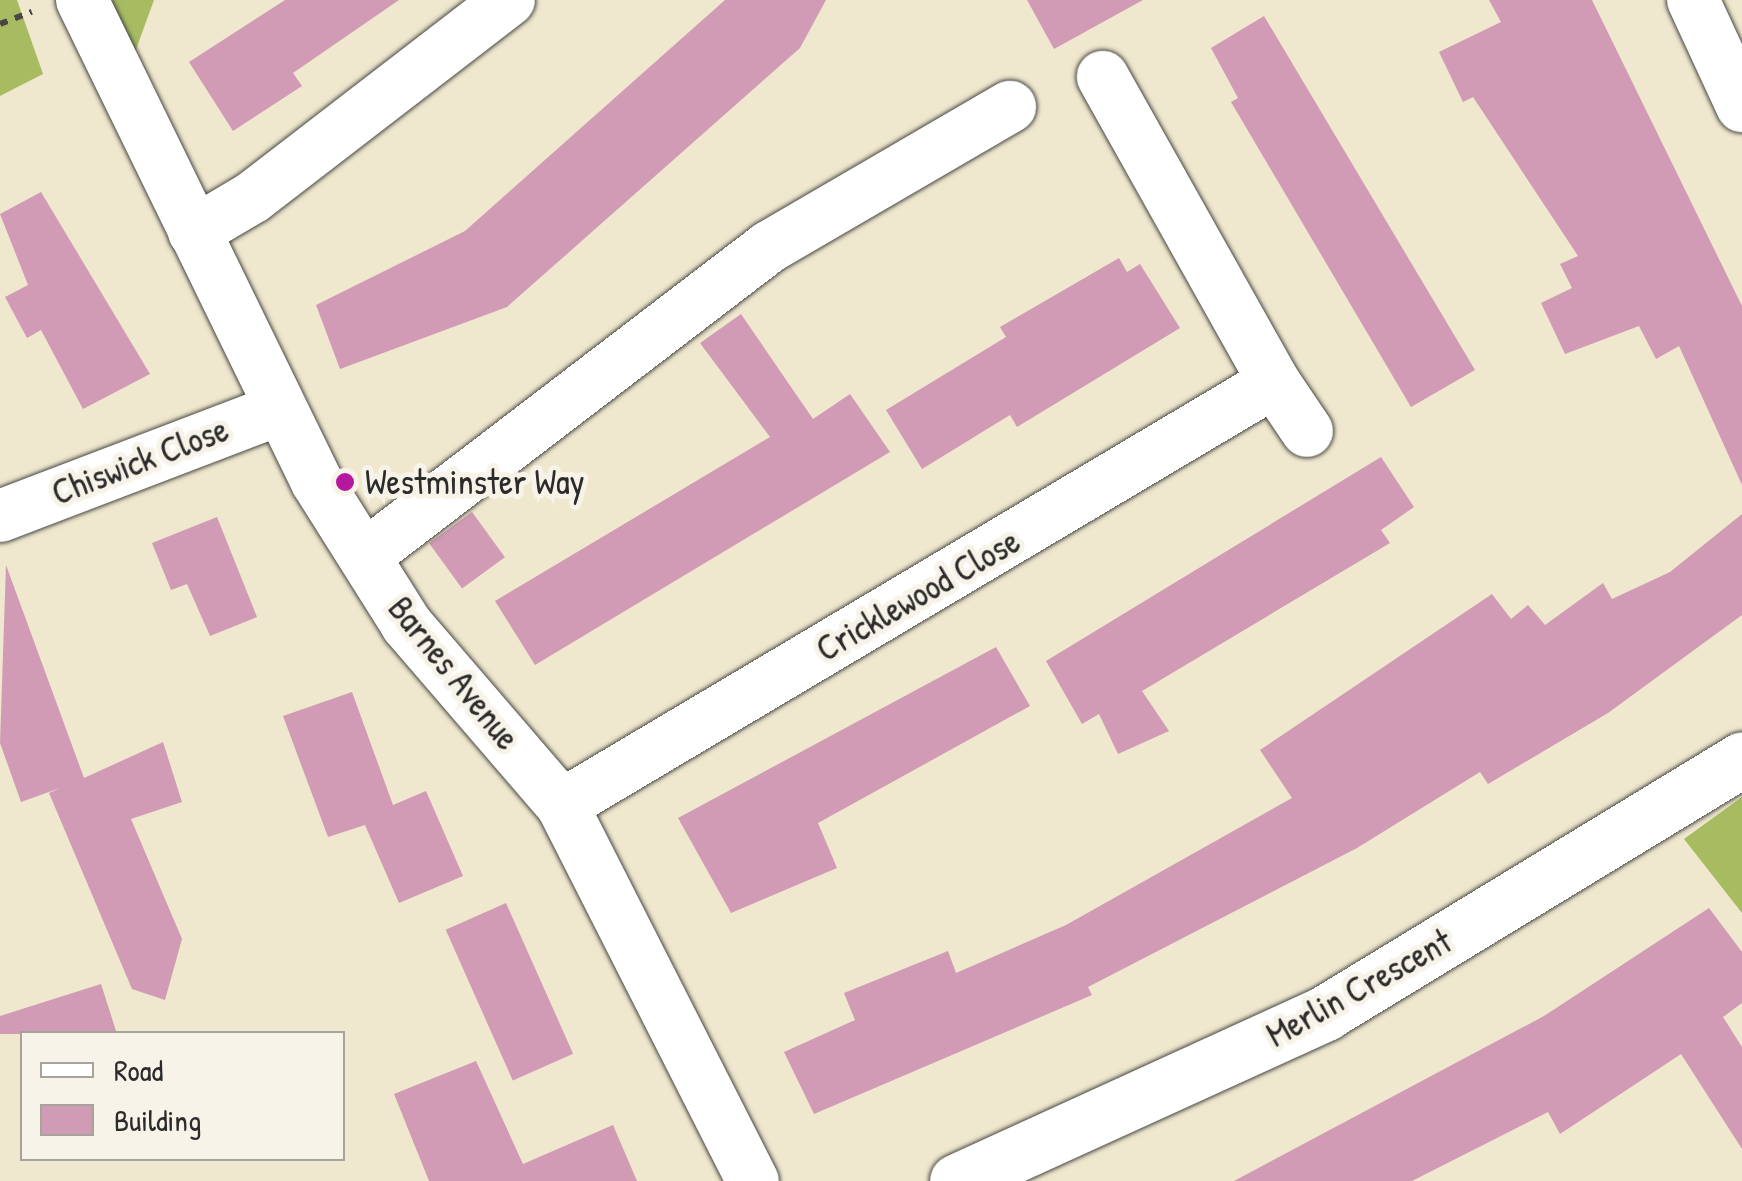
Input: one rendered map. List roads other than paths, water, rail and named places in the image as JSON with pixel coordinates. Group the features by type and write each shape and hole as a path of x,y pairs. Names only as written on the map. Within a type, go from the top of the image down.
{"street":[{"name":"Barnes Avenue","path":"82,0 280,409 407,625 562,805 753,1181"},
{"path":"194,232 253,197 509,0"},
{"path":"1692,0 1742,106"},
{"path":"1103,77 1274,382 1308,431"},
{"path":"366,555 770,247 1010,108"},
{"name":"Cricklewood Close","path":"562,805 1274,382"},
{"name":"Chiswick Close","path":"0,516 280,409"},
{"name":"Merlin Crescent","path":"957,1181 1325,1013 1742,759"}],"place":[{"name":"Westminster Way","path":"345,482"}]}
